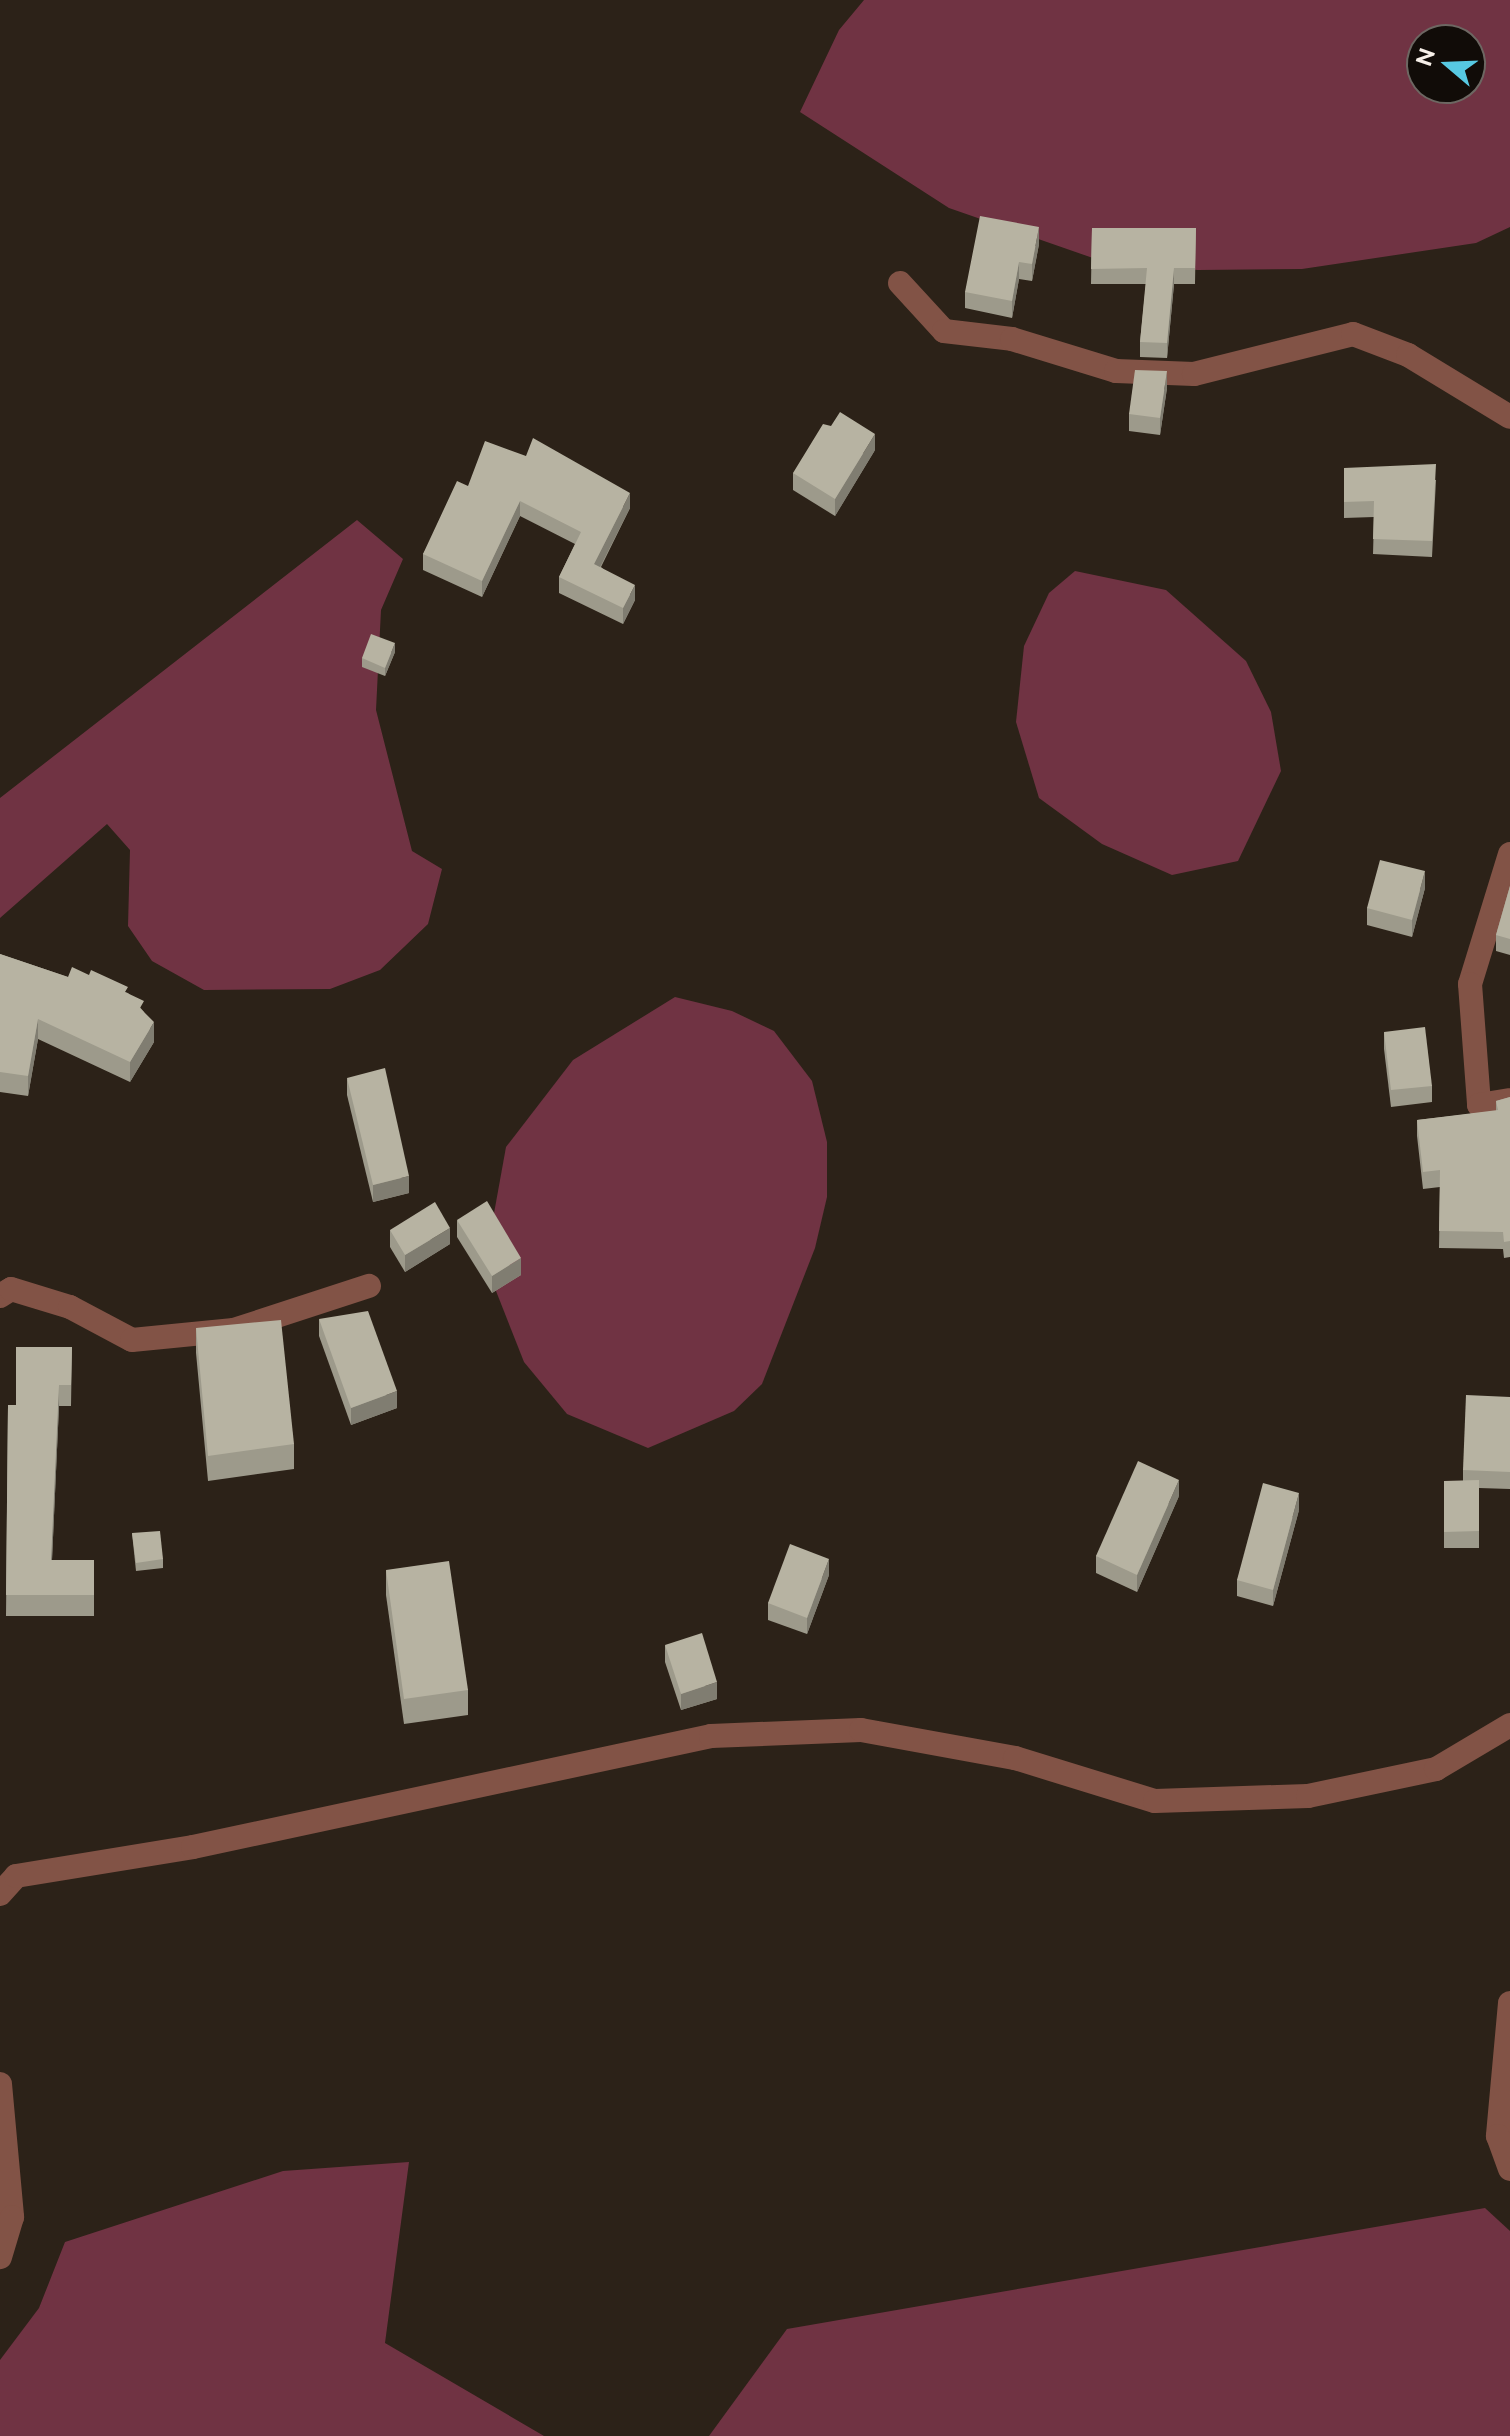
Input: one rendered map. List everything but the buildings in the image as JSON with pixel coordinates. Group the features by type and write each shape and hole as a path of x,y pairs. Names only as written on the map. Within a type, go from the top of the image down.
{"street":[{"path":"900,283 944,331 1012,339 1116,371 1194,374 1353,334 1408,355 1510,417"},
{"path":"1510,854 1470,984 1479,1105 1510,1100"},
{"path":"0,1296 11,1289 70,1307 132,1340 234,1330 369,1286"},
{"path":"0,1894 16,1876 193,1847 711,1736 861,1730 1015,1758 1155,1801 1308,1796 1436,1769 1510,1725"},
{"path":"1510,2003 1498,2136 1510,2169"},
{"path":"0,2084 12,2217 0,2257"}],"shaded area":[{"path":"864,0 1510,0 1510,227 1476,243 1302,269 1198,270 1113,265 949,208 800,112 839,30"},
{"path":"357,520 403,559 381,610 376,710 412,851 442,869 428,924 380,970 330,989 204,990 152,961 128,926 130,850 107,824 0,918 0,798"},
{"path":"1075,571 1166,590 1246,661 1271,712 1281,771 1238,861 1172,875 1102,844 1039,798 1016,722 1024,646 1049,593"},
{"path":"675,997 732,1011 774,1031 812,1081 827,1142 827,1197 815,1248 762,1384 734,1411 648,1448 567,1414 524,1362 485,1263 506,1147 573,1060"},
{"path":"409,2162 385,2343 544,2436 0,2436 0,2360 39,2308 65,2242 283,2171"},
{"path":"1485,2208 1510,2231 1510,2436 709,2436 787,2329"}]}
